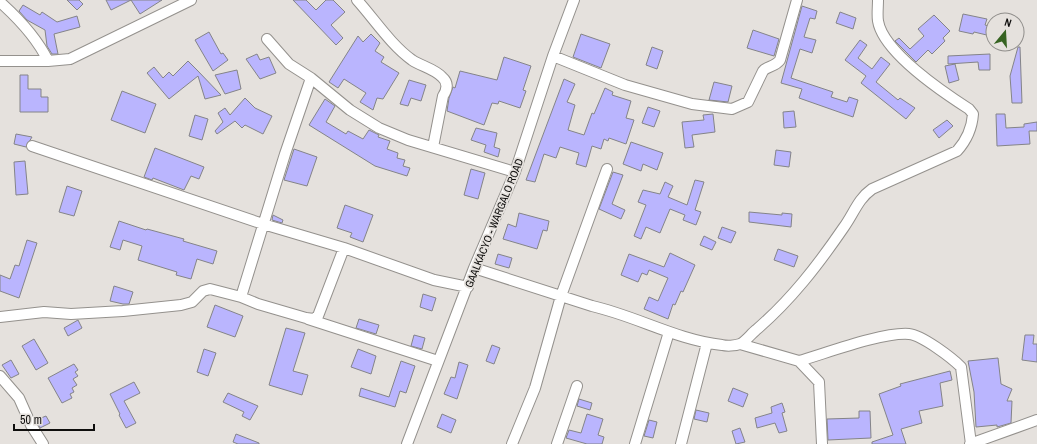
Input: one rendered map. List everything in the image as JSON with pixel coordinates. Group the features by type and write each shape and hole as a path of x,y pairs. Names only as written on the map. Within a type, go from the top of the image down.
{"street":[{"path":"0,61 48,61 70,59 191,0"},
{"path":"358,0 400,50 412,60 442,77 446,83 447,90 443,96 433,147"},
{"name":"GAALKACYO - WARGALO ROAD","path":"407,444 438,361 468,288 474,268 516,172 553,56 574,0"},
{"path":"553,56 638,89 692,104 732,109 748,102 762,71 765,68 774,66 780,60 797,0"},
{"path":"740,344 779,310 794,294 844,228 863,196 872,189 957,151 962,146 969,131 973,114 969,109 937,87 894,50 878,22 878,0"},
{"path":"0,2 16,17 42,50 48,61"},
{"path":"267,39 290,64 311,78 350,110 379,128 408,140 516,172"},
{"path":"241,297 285,154 311,78"},
{"path":"32,146 263,224 344,248 434,280 468,288"},
{"path":"512,444 535,388 561,296 607,169"},
{"path":"306,318 314,319 318,316 344,248"},
{"path":"474,268 561,296 611,310 669,332 707,343 724,345 740,344 799,362 819,382 822,444"},
{"path":"0,316 44,312 71,314 123,311 181,305 192,302 203,291 210,289 241,297 258,304 438,361"},
{"path":"634,444 669,332"},
{"path":"799,362 890,334 911,334 955,361 961,368 971,443 1037,420"},
{"path":"681,444 707,343"},
{"path":"0,376 19,398 31,425 43,444"},
{"path":"557,444 577,386"}],"building":[{"path":"67,0 79,0 83,4 77,10"},
{"path":"106,0 131,0 111,10"},
{"path":"131,0 162,0 140,14"},
{"path":"293,0 306,0 316,10 326,0 333,0 345,12 331,25 343,38 336,45"},
{"path":"23,5 40,15 42,12 57,22 77,16 80,27 54,34 58,54 52,54 47,46 45,30 27,20 19,11"},
{"path":"802,6 817,11 815,19 810,18 804,37 816,40 812,53 800,49 791,78 833,92 831,97 847,102 849,97 858,100 853,117 799,98 802,89 781,83"},
{"path":"840,12 856,18 853,29 836,23"},
{"path":"963,14 985,19 985,35 959,31"},
{"path":"934,15 950,31 943,38 945,41 932,54 928,50 916,62 895,41 899,38 910,49 924,36 918,29"},
{"path":"753,30 779,39 774,56 747,48"},
{"path":"209,32 221,54 223,53 228,60 213,71 195,40"},
{"path":"371,34 380,43 375,51 384,57 381,62 399,73 383,99 377,98 373,110 360,102 366,93 344,79 338,88 329,82 358,36 363,42"},
{"path":"581,34 610,44 601,68 573,57"},
{"path":"860,40 867,45 858,58 872,69 881,57 890,64 876,82 898,100 900,98 915,108 906,119 861,83 866,76 845,60"},
{"path":"652,47 663,51 657,69 646,65"},
{"path":"1017,52 1020,52 1022,103 1012,103 1010,76"},
{"path":"257,54 260,60 269,57 276,73 260,79 246,59"},
{"path":"990,54 990,70 979,70 978,62 948,64 948,56"},
{"path":"504,57 531,66 523,90 526,91 520,108 499,101 498,104 492,103 484,125 447,111 449,98 453,87 455,88 460,71 497,80"},
{"path":"188,61 221,95 205,99 198,76 169,99 147,73 154,67 163,78 169,72 173,76"},
{"path":"955,64 959,80 949,83 945,66"},
{"path":"237,70 241,89 225,94 215,75"},
{"path":"20,75 28,75 28,89 41,89 41,97 48,97 48,112 20,112"},
{"path":"564,79 575,84 567,102 575,105 568,130 584,135 592,113 594,114 605,88 613,92 612,95 631,101 626,118 634,120 626,144 609,138 608,141 604,139 601,149 592,146 586,167 576,164 579,153 560,147 556,158 544,154 535,182 526,180"},
{"path":"409,80 426,85 421,101 411,98 408,106 400,104"},
{"path":"714,82 732,86 728,102 709,100"},
{"path":"122,91 156,104 145,133 111,120"},
{"path":"245,98 255,108 272,116 263,134 245,125 242,128 235,121 217,134 215,131 223,122 218,113 225,108 230,115"},
{"path":"325,99 335,106 326,122 346,134 348,131 363,139 369,130 379,135 378,137 390,141 387,149 398,153 397,158 405,160 403,166 410,168 407,176 375,166 309,125"},
{"path":"648,107 660,111 654,127 642,123"},
{"path":"794,111 796,127 784,128 783,112"},
{"path":"713,114 715,132 692,135 694,147 685,148 682,122 704,120 703,115"},
{"path":"996,114 1005,114 1006,128 1024,127 1024,124 1037,122 1037,131 1029,131 1030,144 997,146"},
{"path":"195,115 208,119 202,140 189,136"},
{"path":"947,120 953,126 939,138 933,130"},
{"path":"476,128 497,133 494,147 500,149 498,157 484,152 486,145 471,140"},
{"path":"16,134 32,137 26,147 14,144"},
{"path":"631,142 663,153 657,170 643,164 641,171 623,164"},
{"path":"155,148 204,167 199,179 191,176 184,190 153,178 152,180 144,177"},
{"path":"294,149 317,157 307,186 284,180"},
{"path":"776,150 791,152 789,167 774,165"},
{"path":"25,161 28,194 16,195 14,162"},
{"path":"471,169 485,173 478,199 464,195"},
{"path":"613,172 623,175 612,204 625,210 621,219 599,209"},
{"path":"695,180 704,182 695,210 701,212 696,225 683,220 685,215 670,209 660,233 646,227 641,239 634,236 646,205 638,202 643,190 660,194 665,182 673,186 668,197 687,205"},
{"path":"67,186 82,191 74,216 59,212"},
{"path":"345,205 373,215 363,242 350,237 352,233 337,228"},
{"path":"749,212 782,215 782,213 792,214 791,227 749,222"},
{"path":"519,213 549,221 547,231 543,230 537,249 503,239 508,224 516,227"},
{"path":"273,215 283,220 282,223 272,220"},
{"path":"119,221 146,230 147,229 184,239 183,241 217,251 213,264 197,259 191,279 176,275 177,272 138,260 142,246 123,240 120,250 110,247"},
{"path":"722,227 736,232 731,243 718,238"},
{"path":"704,236 716,242 712,250 700,245"},
{"path":"27,240 37,243 19,298 0,291 0,275 10,279 15,265 19,266"},
{"path":"778,249 798,256 794,267 774,260"},
{"path":"670,253 695,265 683,292 681,291 675,305 673,304 668,319 644,309 649,297 658,301 668,278 649,270 647,275 642,273 638,282 621,275 629,254 664,267"},
{"path":"498,254 512,258 509,268 495,264"},
{"path":"114,286 133,292 129,304 110,301"},
{"path":"423,294 436,298 432,311 420,307"},
{"path":"215,305 243,316 235,337 207,327"},
{"path":"359,319 379,325 376,334 356,328"},
{"path":"78,320 82,328 68,336 64,328"},
{"path":"286,328 305,333 293,371 308,375 302,395 269,385"},
{"path":"414,335 425,338 422,349 411,346"},
{"path":"1025,335 1034,335 1033,344 1037,344 1037,362 1022,360"},
{"path":"34,339 48,363 36,370 22,346"},
{"path":"492,345 500,348 494,364 486,361"},
{"path":"204,349 216,353 208,376 197,372"},
{"path":"358,349 376,356 371,374 351,367"},
{"path":"998,358 1001,384 1012,389 1007,401 1012,401 1011,423 997,427 997,425 976,427 974,392 968,361"},
{"path":"11,360 19,374 11,378 2,365"},
{"path":"401,361 415,366 406,393 400,391 395,407 359,396 361,388 389,397"},
{"path":"459,362 468,365 457,399 444,394 451,377 455,378"},
{"path":"74,364 78,370 75,372 78,376 73,379 77,385 72,388 74,392 70,394 72,398 62,403 48,378"},
{"path":"950,371 952,380 940,383 943,406 919,411 922,423 901,429 906,444 872,444 872,442 893,435 879,394 901,386 900,384"},
{"path":"134,382 140,393 124,401 136,423 126,428 110,394"},
{"path":"733,388 748,394 743,407 728,401"},
{"path":"228,393 258,406 250,420 242,416 244,412 223,402"},
{"path":"579,399 592,403 590,410 577,406"},
{"path":"782,403 785,412 782,413 787,431 779,433 775,423 757,428 755,418 772,413 771,407"},
{"path":"696,410 709,413 707,422 694,419"},
{"path":"859,411 870,411 871,438 828,440 827,419 859,418"},
{"path":"442,414 456,420 451,433 437,427"},
{"path":"587,414 603,419 598,435 604,437 602,444 587,444 566,438 569,430 581,433"},
{"path":"46,416 50,423 40,428 36,420"},
{"path":"649,420 657,422 653,438 644,436"},
{"path":"740,428 745,442 736,444 732,431"},
{"path":"236,434 259,444 238,444 233,442"}]}
